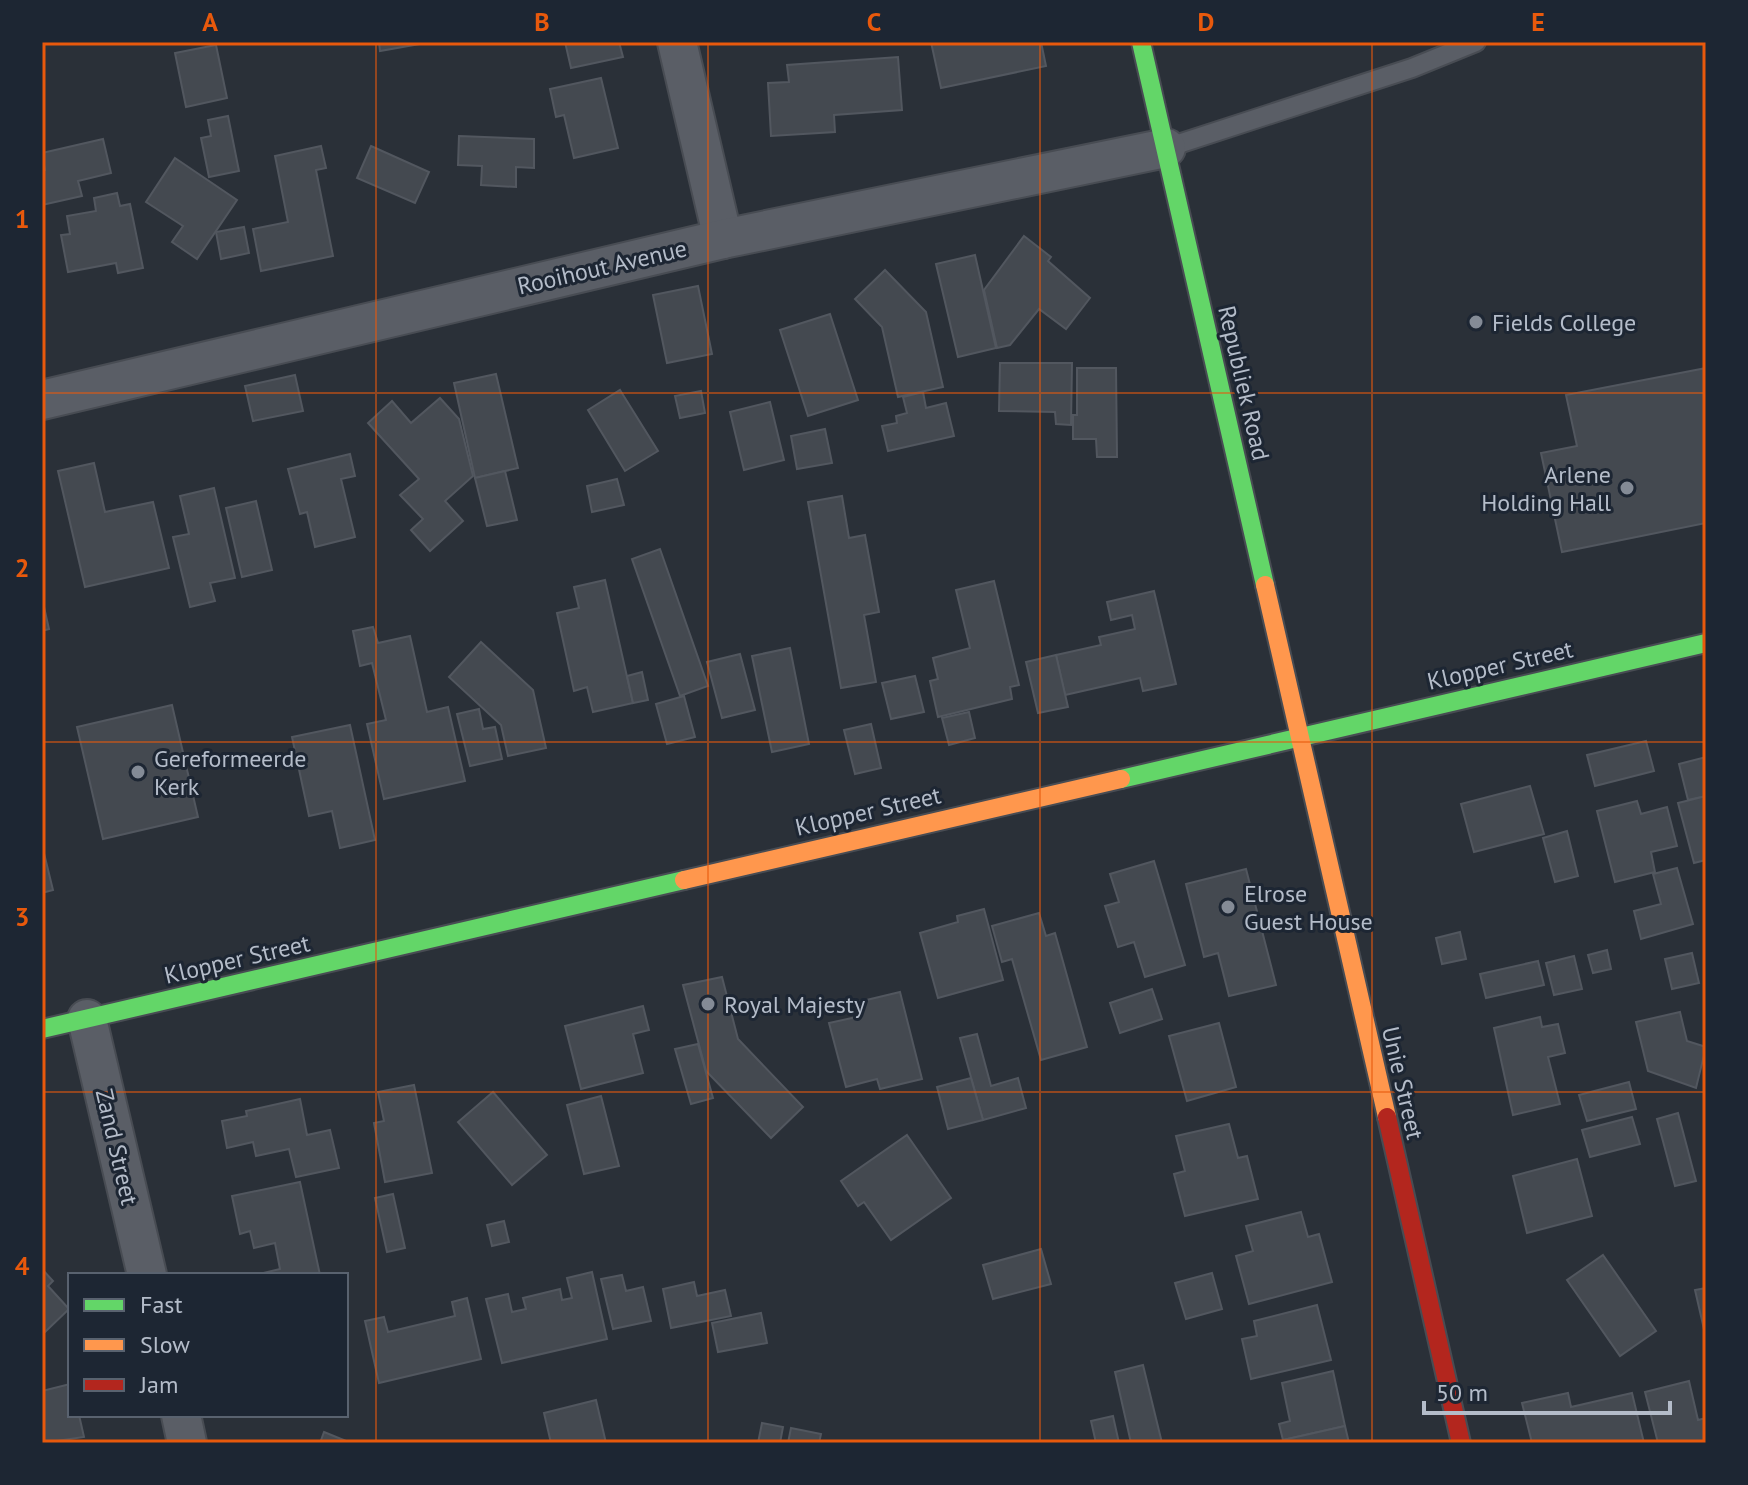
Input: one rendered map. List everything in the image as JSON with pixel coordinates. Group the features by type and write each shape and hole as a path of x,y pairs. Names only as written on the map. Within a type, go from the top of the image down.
{"street":[{"path":"677,42 723,239"},
{"name":"Republiek Road","path":"1141,42 1299,735"},
{"name":"Rooihout Avenue","path":"42,400 723,239 1166,148"},
{"name":"Klopper Street","path":"42,1029 1706,643"},
{"name":"Unie Street","path":"1299,735 1461,1443"},
{"name":"Zand Street","path":"87,1019 147,1273"},
{"path":"181,1417 187,1443"}],"lane":[{"path":"1166,148 1412,68 1476,42"}],"building":[{"path":"379,42 431,42 380,51"},
{"path":"565,42 619,42 623,57 571,68"},
{"path":"931,42 1041,42 1046,66 941,88"},
{"path":"216,45 227,98 186,107 175,53"},
{"path":"898,57 902,110 834,115 835,132 771,136 768,83 789,82 787,65"},
{"path":"601,78 618,148 574,158 564,115 556,117 550,89"},
{"path":"228,116 239,171 209,177 201,138 211,136 208,120"},
{"path":"459,136 534,139 534,168 516,167 516,187 481,185 482,166 458,165"},
{"path":"103,139 111,173 78,181 82,196 42,205 42,171 45,170 42,153"},
{"path":"321,146 326,168 316,170 333,256 261,271 253,229 288,222 275,156"},
{"path":"371,146 429,172 415,203 357,178"},
{"path":"175,158 237,200 197,259 172,242 183,226 146,202"},
{"path":"117,193 120,206 130,204 143,268 118,273 116,263 68,272 61,235 70,234 67,216 96,211 94,198"},
{"path":"244,227 249,253 221,259 216,232"},
{"path":"1024,236 1051,257 1048,261 1090,298 1066,329 1039,309 1010,345 997,348 984,290"},
{"path":"975,255 996,348 958,357 936,264"},
{"path":"885,270 926,312 943,387 898,397 882,327 855,299"},
{"path":"698,286 712,354 667,363 653,295"},
{"path":"830,314 858,400 808,416 780,330"},
{"path":"1000,363 1072,363 1071,425 1056,424 1055,412 999,411"},
{"path":"1077,368 1116,368 1117,457 1097,457 1096,439 1073,439 1073,415 1077,415"},
{"name":"Arlene Holding Hall","path":"1706,368 1706,523 1562,552 1541,453 1577,446 1566,395"},
{"path":"496,374 518,468 475,478 454,383"},
{"path":"295,375 303,411 253,421 245,386"},
{"path":"620,390 658,451 625,471 588,410"},
{"path":"701,391 705,413 680,418 675,396"},
{"path":"923,392 926,408 946,403 954,436 888,451 882,426 897,423 896,416 907,413 903,397"},
{"path":"440,398 459,419 473,476 445,501 463,521 430,551 411,530 423,519 400,495 419,479 368,423 392,401 411,423"},
{"path":"770,402 784,460 744,470 730,412"},
{"path":"825,429 832,463 797,469 791,436"},
{"path":"350,454 355,476 341,479 355,537 315,547 307,512 300,514 288,469"},
{"path":"94,463 105,512 153,502 169,568 85,587 58,471"},
{"path":"505,471 517,520 487,526 475,478"},
{"path":"617,479 624,505 592,512 587,486"},
{"path":"214,488 235,578 210,583 215,601 190,607 173,537 189,534 180,496"},
{"path":"842,496 849,538 865,535 879,612 864,615 876,682 841,688 808,502"},
{"path":"256,501 272,570 242,577 226,508"},
{"path":"660,549 708,686 680,696 632,559"},
{"path":"605,580 633,703 593,712 587,687 574,691 557,613 579,608 574,587"},
{"path":"994,581 1019,685 1010,687 1012,699 938,717 930,681 938,679 933,658 970,648 956,590"},
{"path":"1154,591 1176,684 1143,691 1140,678 1065,695 1056,655 1101,645 1099,637 1135,629 1132,615 1111,620 1107,602"},
{"path":"42,598 49,629 42,631"},
{"path":"373,627 378,643 410,636 427,712 448,707 465,781 384,799 367,724 386,720 372,663 360,666 353,631"},
{"path":"481,642 533,690 546,748 508,756 501,725 449,677"},
{"path":"790,648 809,744 772,752 752,656"},
{"path":"740,654 755,710 722,718 707,662"},
{"path":"1056,655 1068,707 1038,713 1026,662"},
{"path":"642,672 648,700 633,703 627,676"},
{"path":"915,676 924,712 891,719 882,683"},
{"path":"684,696 695,737 667,744 656,704"},
{"name":"Gereformeerde Kerk","path":"172,705 198,817 103,839 77,727"},
{"path":"479,709 483,729 495,727 502,759 470,766 457,714"},
{"path":"969,712 975,738 949,745 942,718"},
{"path":"871,724 881,768 855,774 844,730"},
{"path":"350,725 375,840 340,848 332,811 309,816 292,737"},
{"path":"1646,741 1654,771 1595,786 1587,755"},
{"path":"1706,757 1706,796 1688,800 1679,764"},
{"path":"1530,786 1544,834 1474,852 1461,804"},
{"path":"1706,796 1706,860 1694,863 1678,803"},
{"path":"1637,801 1641,814 1667,807 1677,846 1651,852 1655,872 1615,882 1597,811"},
{"path":"1567,831 1578,876 1555,882 1543,838"},
{"path":"42,845 53,890 42,893"},
{"path":"1154,861 1185,965 1145,977 1134,942 1118,947 1105,906 1119,902 1110,874"},
{"path":"1677,868 1693,924 1641,939 1634,911 1661,904 1653,874"},
{"path":"1246,869 1276,985 1229,996 1218,953 1204,957 1186,884"},
{"path":"984,909 1003,980 938,998 920,933 958,922 957,916"},
{"path":"1039,913 1046,936 1055,933 1087,1047 1041,1060 1012,959 1002,962 992,926"},
{"path":"1460,932 1466,959 1442,964 1436,938"},
{"path":"1607,950 1611,969 1593,973 1588,955"},
{"path":"1692,953 1699,983 1672,989 1665,959"},
{"path":"1574,956 1582,989 1554,995 1546,963"},
{"path":"1538,961 1544,985 1486,998 1480,974"},
{"path":"722,977 738,1039 803,1107 771,1138 706,1071 683,985"},
{"path":"1152,989 1162,1019 1120,1033 1110,1003"},
{"path":"900,992 922,1079 880,1089 877,1079 846,1087 829,1023 861,1016 858,1002"},
{"path":"643,1006 649,1030 633,1034 643,1073 581,1089 565,1026"},
{"path":"1680,1012 1687,1041 1706,1047 1696,1088 1648,1071 1636,1022"},
{"path":"1540,1017 1542,1027 1558,1024 1565,1053 1548,1057 1560,1104 1513,1115 1494,1028"},
{"path":"1219,1023 1236,1087 1187,1101 1169,1036"},
{"path":"977,1034 991,1086 1018,1078 1026,1108 983,1120 960,1038"},
{"path":"698,1044 713,1098 691,1104 675,1049"},
{"path":"971,1078 983,1120 948,1129 937,1087"},
{"path":"1629,1082 1636,1109 1587,1121 1579,1095"},
{"path":"414,1085 432,1173 385,1182 374,1123 384,1121 378,1092"},
{"path":"493,1092 547,1155 512,1185 458,1122"},
{"path":"601,1096 619,1166 584,1174 567,1105"},
{"path":"300,1099 307,1135 330,1130 339,1168 296,1177 289,1149 256,1156 253,1142 227,1148 222,1121 247,1116 246,1111"},
{"path":"1678,1113 1696,1181 1675,1186 1657,1119"},
{"path":"1632,1117 1640,1144 1590,1157 1582,1130"},
{"path":"1229,1124 1238,1158 1247,1156 1258,1199 1185,1216 1174,1174 1185,1171 1176,1136"},
{"path":"907,1135 951,1198 891,1240 864,1202 858,1206 841,1181"},
{"path":"1577,1159 1592,1216 1527,1233 1513,1176"},
{"path":"300,1182 320,1273 263,1273 280,1269 275,1243 254,1248 250,1231 240,1234 232,1196"},
{"path":"393,1194 405,1248 387,1252 375,1198"},
{"path":"1301,1212 1308,1237 1319,1234 1332,1282 1249,1304 1236,1256 1253,1251 1246,1226"},
{"path":"504,1221 509,1242 492,1246 487,1225"},
{"path":"1041,1249 1051,1284 993,1299 983,1265"},
{"path":"1603,1255 1656,1331 1620,1356 1567,1280"},
{"path":"42,1269 53,1281 48,1286 68,1310 42,1335"},
{"path":"592,1272 607,1339 502,1363 486,1299 508,1294 512,1312 526,1309 523,1298 560,1289 562,1300 572,1298 567,1278"},
{"path":"1212,1273 1222,1309 1186,1319 1175,1283"},
{"path":"622,1275 626,1291 643,1287 651,1321 613,1329 601,1279"},
{"path":"694,1282 697,1296 725,1290 731,1316 671,1328 663,1289"},
{"path":"1706,1288 1706,1338 1695,1290"},
{"path":"467,1298 481,1359 379,1383 365,1321 384,1317 388,1332 455,1316 452,1302"},
{"path":"1317,1305 1331,1360 1251,1379 1242,1339 1257,1336 1254,1321"},
{"path":"761,1313 767,1343 718,1352 712,1323"},
{"path":"1143,1365 1162,1443 1131,1443 1115,1372"},
{"path":"1333,1371 1345,1426 1283,1440 1279,1424 1290,1421 1282,1383"},
{"path":"1689,1381 1698,1420 1706,1418 1706,1443 1658,1443 1645,1392"},
{"path":"68,1384 68,1417 79,1417 84,1437 42,1443 42,1391"},
{"path":"1568,1393 1571,1407 1632,1393 1644,1443 1532,1443 1522,1403"},
{"path":"596,1400 606,1443 551,1443 544,1413"},
{"path":"1113,1416 1119,1443 1096,1443 1091,1421"},
{"path":"762,1423 783,1427 780,1443 758,1443"},
{"path":"1345,1426 1349,1443 1284,1443 1283,1440"},
{"path":"791,1428 821,1434 819,1443 788,1443"},
{"path":"324,1432 351,1443 320,1443"}],"traffic: fast":[{"path":"1141,42 1265,585"},
{"path":"1121,779 1706,643"},
{"path":"42,1029 684,880"}],"traffic: slow":[{"path":"1265,585 1387,1117"},
{"path":"684,880 1121,779"}],"traffic: jam":[{"path":"1387,1117 1461,1443"}],"place":[{"name":"Fields College","path":"1476,322"},
{"name":"Arlene Holding Hall","path":"1627,488"},
{"name":"Gereformeerde Kerk","path":"138,772"},
{"name":"Elrose Guest House","path":"1228,907"},
{"name":"Royal Majesty","path":"708,1004"}]}
